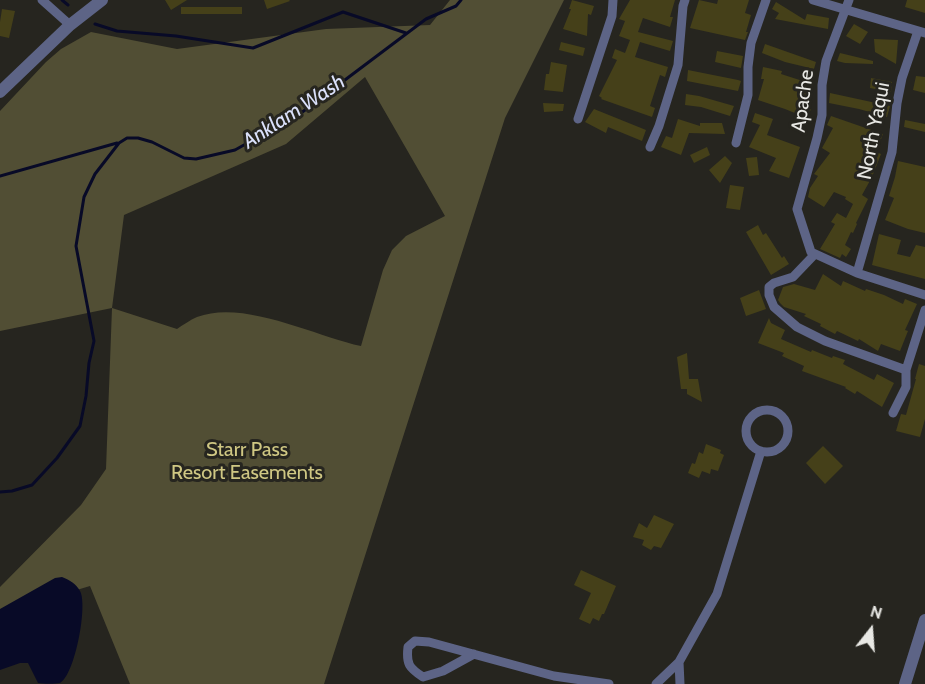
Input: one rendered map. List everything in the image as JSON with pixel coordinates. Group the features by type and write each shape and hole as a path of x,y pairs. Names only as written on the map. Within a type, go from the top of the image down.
{"street":[{"path":"42,0 70,25"},
{"path":"0,92 70,25 102,0"},
{"path":"578,119 612,16 613,0"},
{"path":"650,147 678,65 685,0"},
{"path":"736,142 748,95 751,43 766,0"},
{"path":"813,0 847,5 922,32"},
{"name":"Apache","path":"815,254 812,252 797,209 822,115 822,85 826,61 847,5"},
{"name":"North Yaqui","path":"856,273 892,152 900,86 922,32"},
{"path":"906,370 825,341 797,327 774,307 769,295 769,287 774,283 794,277 815,254 856,273 925,295"},
{"path":"893,413 906,387 906,370 925,310"},
{"path":"772,410 783,417 788,436 775,451 761,451 750,443 746,429 752,416 758,412 772,410"},
{"path":"656,684 679,662 717,594 761,451"},
{"path":"905,684 920,652 925,620"},
{"path":"474,654 442,671 423,677 411,669 406,659 408,647 416,640 429,642 474,654 554,676 609,684"},
{"path":"679,662 680,684"}],"green space":[{"name":"Starr Pass Resort Easements","path":"450,0 564,0 505,118 324,684 130,684 90,586 0,613 0,587 81,505 106,469 112,308 0,331 0,111 46,62 61,49 91,32 177,49 326,29 430,25","holes":["365,77 445,216 406,236 392,250 383,270 361,346 257,316 215,313 197,317 177,329 112,308 124,215 286,144"]}],"water":[{"path":"62,577 77,586 82,599 79,639 71,667 65,677 60,683 38,683 28,663 20,663 0,670 0,609 55,578"}],"building":[{"path":"165,0 187,0 171,10"},
{"path":"264,0 289,0 290,1 267,9"},
{"path":"572,0 594,6 591,15 588,14 587,36 563,29"},
{"path":"630,0 675,0 670,17 673,17 670,27 643,18 638,32 673,41 670,51 640,42 635,57 668,67 665,77 660,75 650,106 655,108 652,117 601,99 599,96 617,60 612,58 615,49 625,53 630,40 619,36 625,21 619,19"},
{"path":"699,0 717,4 718,0 749,0 745,13 751,15 745,40 690,28"},
{"path":"907,0 925,0 925,13 905,7"},
{"path":"776,2 805,20 807,14 829,18 828,29 775,19 779,13 772,9"},
{"path":"181,7 242,7 242,14 181,14"},
{"path":"2,9 15,11 9,38 0,36"},
{"path":"854,24 868,32 860,44 846,36"},
{"path":"874,39 898,40 896,64 875,52"},
{"path":"561,42 585,48 583,56 559,50"},
{"path":"765,44 816,62 814,69 785,62 762,53"},
{"path":"717,51 743,56 741,68 715,62"},
{"path":"840,53 873,61 873,64 837,61"},
{"path":"551,62 567,65 563,92 544,90 546,74 549,74"},
{"path":"763,67 782,71 781,74 809,83 806,99 801,97 799,105 811,109 807,118 758,100 764,79 761,79"},
{"path":"688,70 741,81 738,91 687,81"},
{"path":"916,76 925,77 925,93 913,90"},
{"path":"871,78 892,82 891,92 870,88"},
{"path":"830,93 890,106 887,117 829,103"},
{"path":"686,94 734,106 730,116 701,107 685,105"},
{"path":"543,103 564,104 563,111 544,112"},
{"path":"594,109 646,130 642,141 608,127 606,133 585,122"},
{"path":"755,113 773,119 767,135 800,147 789,178 769,171 776,158 749,147 760,125 752,122"},
{"path":"831,116 883,134 876,152 881,154 862,195 868,199 845,245 851,249 846,257 842,254 840,258 820,249 835,224 831,222 837,213 846,218 853,204 845,199 846,197 834,192 824,207 808,197 810,188 818,176 814,174 830,153 822,148 833,128 827,125"},
{"path":"678,119 700,126 700,123 722,123 725,134 689,133 681,155 661,147 666,136 672,138"},
{"path":"905,120 925,124 925,132 904,127"},
{"path":"707,147 710,155 694,163 690,155"},
{"path":"725,156 732,163 720,183 709,170"},
{"path":"757,157 759,175 749,176 746,158"},
{"path":"898,161 925,167 925,233 885,220 894,198 889,196"},
{"path":"730,185 744,187 740,210 726,208"},
{"path":"758,225 763,235 766,233 782,258 784,256 789,264 771,275 746,232"},
{"path":"879,234 901,240 897,254 910,257 916,245 925,247 925,279 872,265"},
{"path":"823,274 841,286 843,281 903,304 905,299 917,304 905,330 908,331 900,351 881,344 878,351 859,339 858,341 837,331 835,334 804,316 806,314 784,307 778,300 783,287 794,284 815,290"},
{"path":"759,290 766,309 746,316 740,298"},
{"path":"769,318 771,323 785,330 781,339 811,352 812,350 832,358 833,356 845,360 843,364 874,380 877,374 894,383 882,407 857,391 855,394 846,387 802,371 804,366 782,356 784,353 758,343"},
{"path":"687,353 689,379 698,379 702,402 687,394 687,389 681,389 677,357"},
{"path":"919,364 925,366 925,419 920,437 896,431 901,414 906,415"},
{"path":"706,444 721,450 720,453 724,455 718,471 711,469 710,474 702,471 699,478 688,473 692,463 695,464 699,452 703,454"},
{"path":"823,446 843,466 825,484 806,463"},
{"path":"654,515 674,524 661,548 654,546 651,550 642,545 644,540 633,537 639,523 647,528"},
{"path":"581,570 616,586 604,614 599,621 593,618 590,624 579,619 591,593 574,585"}],"waterway":[{"path":"62,0 68,5"},
{"name":"Anklam Wash","path":"0,492 32,485 57,458 80,426 94,341 76,246 84,197 95,174 119,143 127,138 138,138 152,142 184,158 196,159 235,150 301,113 426,19 456,6 461,0"},
{"path":"95,24 117,31 176,36 253,48 343,12 406,33"},
{"path":"0,176 117,143"}]}
